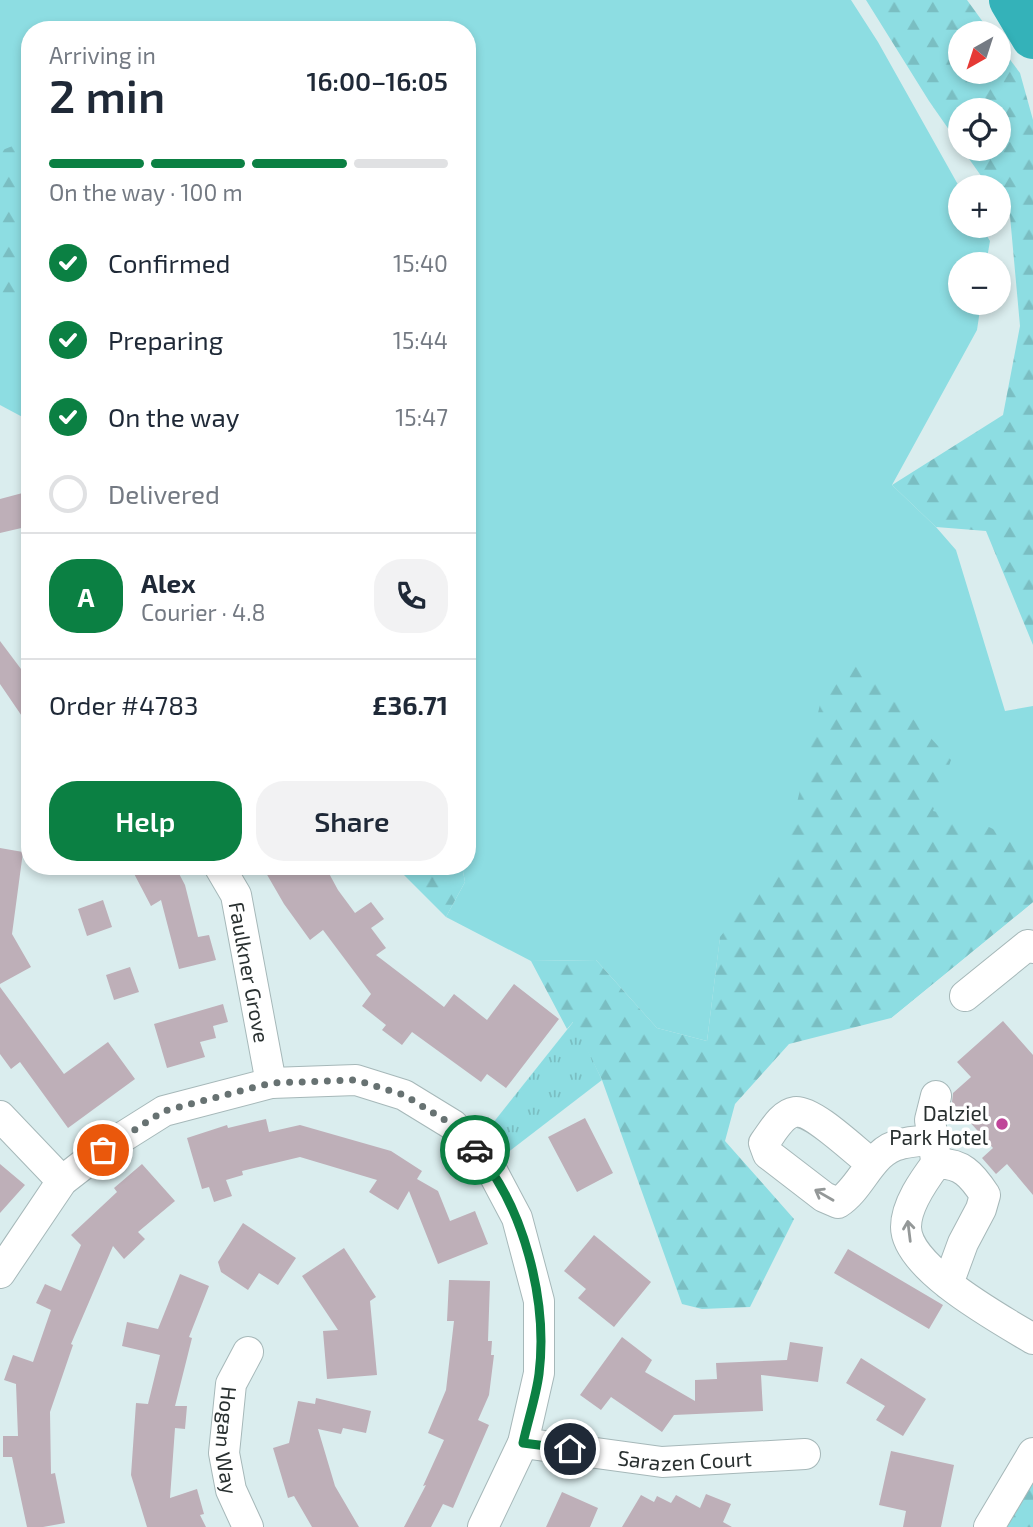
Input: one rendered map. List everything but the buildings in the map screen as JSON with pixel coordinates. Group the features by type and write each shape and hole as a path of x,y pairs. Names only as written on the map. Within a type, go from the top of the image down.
{"street":[{"name":"Faulkner Grove","path":"224,875 236,895 271,1083"},
{"path":"965,996 1028,945 1033,948"},
{"path":"0,1273 62,1181 103,1150 164,1111 271,1083 356,1080 404,1095 453,1125 490,1167 517,1218 539,1301 539,1373 523,1443 484,1527"},
{"path":"936,1096 930,1120 935,1152 912,1203 906,1227 913,1252 948,1284 1033,1339"},
{"path":"0,1116 62,1181"},
{"path":"872,1164 898,1144 935,1152 975,1179 985,1195 948,1284"},
{"name":"Hogan Way","path":"248,1352 231,1384 224,1453 231,1490 248,1527"},
{"name":"Sarazen Court","path":"523,1443 662,1462 805,1454"},
{"path":"989,1527 1033,1453"}],"green space":[{"path":"0,0 851,0 878,42 953,175 948,175 948,238 988,238 990,241 988,252 948,252 948,315 979,315 977,330 892,485 956,550 1005,711 1033,706 1033,902 891,1018 720,938 707,1041 657,1028 596,960 531,961 446,917 465,882 464,875 476,875 476,21 21,21 21,416 0,405"},
{"path":"866,0 967,0 982,21 948,21 948,84 1012,84 1012,62 1020,73 1033,120 1033,645 986,531 936,527 892,485 1003,415 1020,326 1011,227 1011,175 980,175 971,161 1011,161 1011,98 948,98 948,128"},
{"path":"21,143 21,302 0,292 0,151"},
{"path":"839,662 867,669 951,760 933,811 977,821 1033,849 1033,902 891,1018 789,1044 735,1104 725,1141 794,1219 750,1307 702,1309 682,1304 602,1080 573,1022 567,1029 531,961 596,960 657,1028 707,1041 720,937 785,854 822,696"},
{"path":"404,875 464,875 465,882 446,917"},
{"path":"574,1021 602,1080 507,1153 489,1128"},
{"path":"1033,1483 1033,1527 1007,1527"}],"waterway":[{"path":"1011,0 1033,37"}],"way so far":[{"path":"103,1150 164,1111 271,1083 356,1080 404,1095 453,1125 475,1150"}],"place":[{"name":"Dalziel Park Hotel","path":"1002,1124"}],"route":[{"path":"475,1150 490,1167 517,1218 539,1301 539,1373 523,1443 570,1449"}]}
